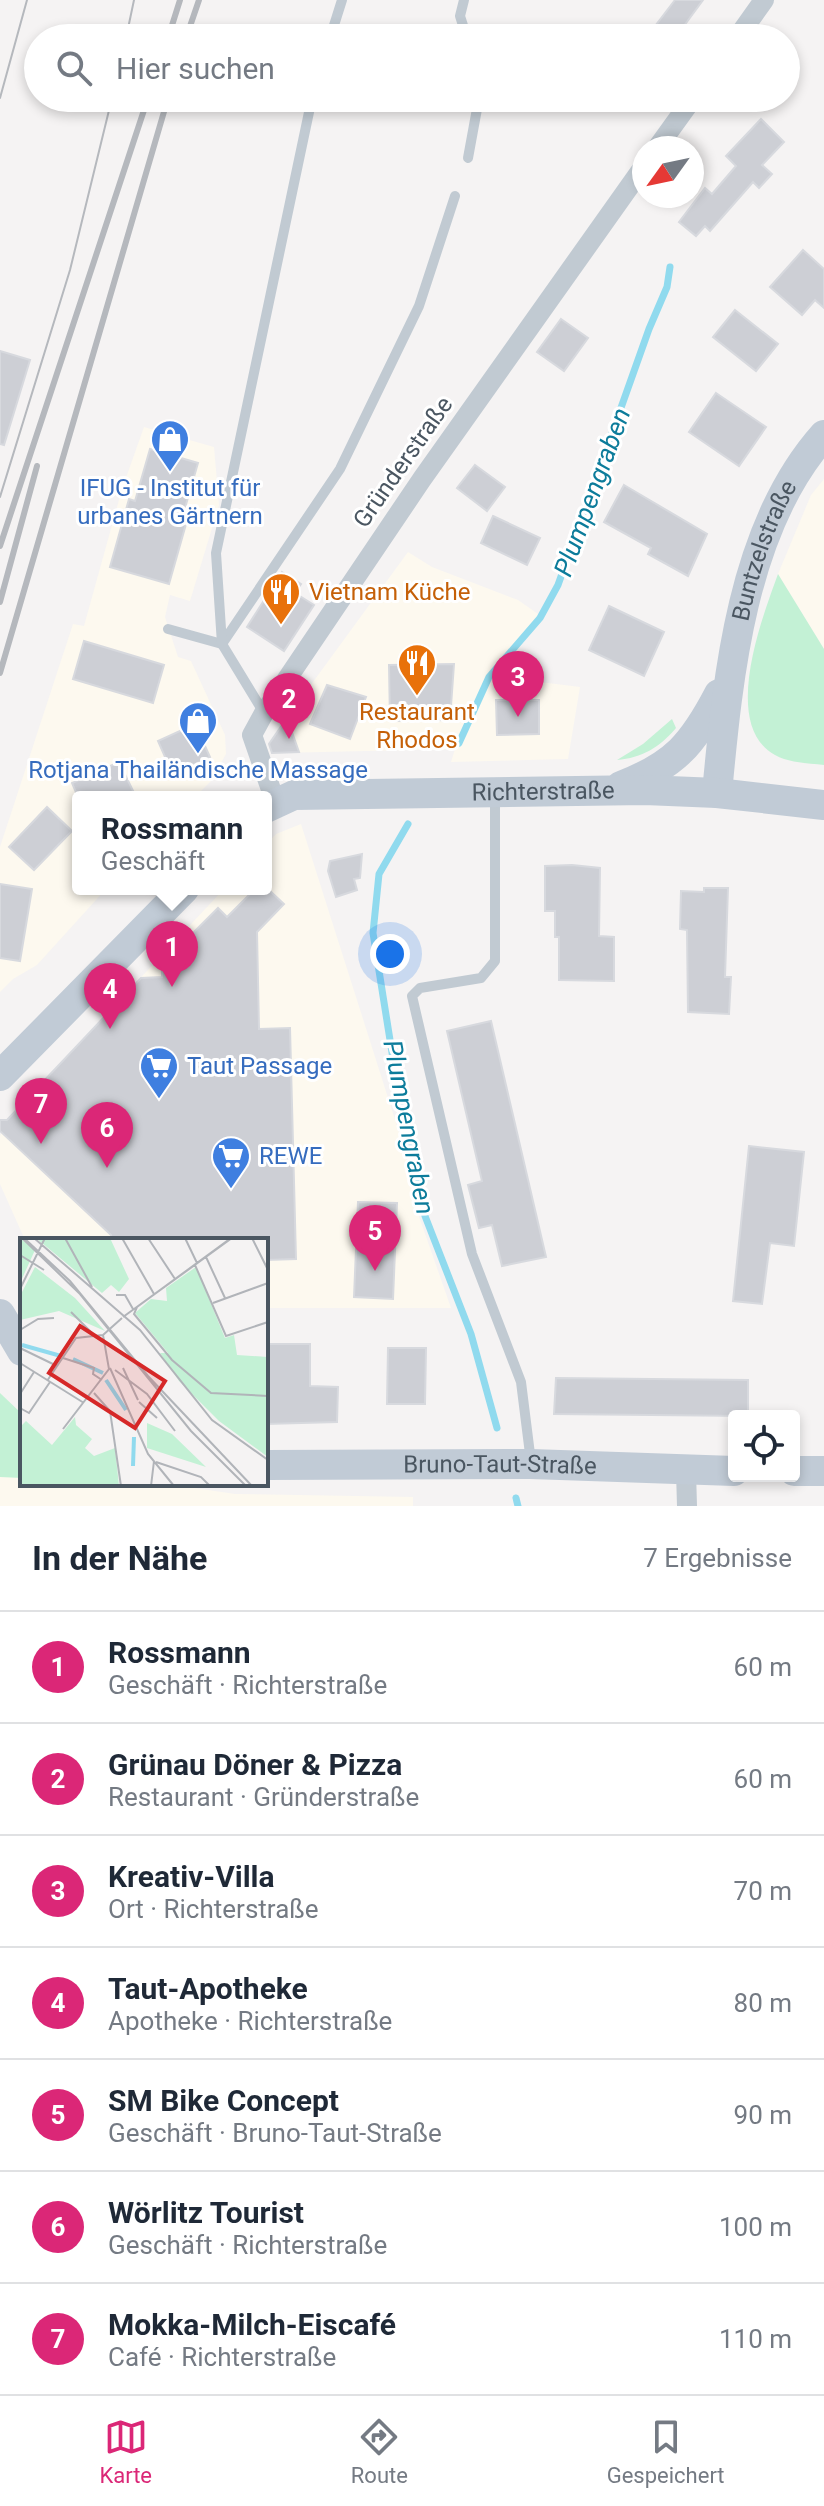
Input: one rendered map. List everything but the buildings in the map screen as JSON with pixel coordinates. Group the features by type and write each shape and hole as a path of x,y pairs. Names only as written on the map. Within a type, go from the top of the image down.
{"street":[{"path":"747,24 764,0"},
{"path":"666,136 683,112"},
{"name":"Gründerstraße","path":"267,791 252,735 264,713 422,479 632,183"},
{"name":"Buntzelstraße","path":"717,793 727,678 743,601 788,482 824,435"},
{"name":"Buntzelstraße","path":"612,790 653,774 671,762 698,736 727,678"},
{"name":"Richterstraße","path":"272,805 294,795 612,790 717,793 824,805"},
{"path":"0,1076 178,895"},
{"path":"0,1314 20,1348"},
{"name":"Bruno-Taut-Straße","path":"268,1465 531,1464 728,1471"},
{"path":"686,1471 687,1506"},
{"path":"800,1471 824,1471"}],"lane":[{"path":"334,24 342,0"},
{"path":"463,24 460,16 464,0"},
{"path":"264,713 222,644 216,553 309,112"},
{"path":"468,158 476,112"},
{"path":"222,644 340,469 419,306 455,196"},
{"path":"168,629 222,644"},
{"path":"495,791 495,961 481,978 420,988 412,996 472,1254 521,1382 531,1464"}],"shaded area":[{"path":"144,427 214,447 219,505 190,601 170,595 165,617 178,657 191,661 225,735 226,754 211,781 201,791 72,791 72,895 101,895 37,965 13,979 0,992 0,847 73,624 84,626 122,489"},
{"path":"824,479 824,649 778,574 811,495"},
{"path":"408,552 432,567 518,600 538,614 528,634 490,670 501,677 580,687 568,759 451,762 455,749 278,753 286,719"},
{"path":"301,824 404,1148 415,1205 451,1308 268,1308 268,1238 24,1238 0,1184 0,1136 7,1120 218,895 272,895 272,838"},
{"path":"0,1393 20,1412 20,1486 181,1486 235,1494 413,1497 413,1506 0,1506"}],"green space":[{"path":"778,574 824,649 824,765 792,761 775,755 759,740 750,720 750,669 763,616"},
{"path":"672,719 676,728 664,741 635,757 617,760 643,744"},
{"path":"0,1393 20,1412 20,1478 0,1477"}],"waterway":[{"name":"Plumpengraben","path":"459,743 489,677 540,618 558,585 649,329 667,287 670,267"},
{"name":"Plumpengraben","path":"408,824 379,874 373,933 397,1084 425,1216 471,1334 497,1428"},
{"name":"Plumpengraben","path":"516,1498 518,1506"}],"tram line":[{"path":"0,98 27,0"},
{"path":"129,24 134,0"},
{"path":"0,497 70,270 109,112"}],"railway":[{"path":"172,24 180,0"},
{"path":"191,24 199,0"},
{"path":"0,546 143,112"},
{"path":"0,673 164,112"},
{"path":"0,602 37,466"}],"place":[{"name":"IFUG - Institut für urbanes Gärtnern","path":"170,473"},
{"name":"Vietnam Küche","path":"281,626"},
{"name":"Restaurant Rhodos","path":"417,697"},
{"name":"Kreativ-Villa","path":"518,717"},
{"name":"Grünau Döner & Pizza","path":"289,739"},
{"name":"Rotjana Thailändische Massage","path":"198,755"},
{"name":"Rossmann","path":"172,987"},
{"name":"Taut-Apotheke","path":"110,1029"},
{"name":"Taut Passage","path":"159,1100"},
{"name":"Mokka-Milch-Eiscafé","path":"41,1144"},
{"name":"Wörlitz Tourist","path":"107,1168"},
{"name":"REWE","path":"231,1190"},
{"name":"SM Bike Concept","path":"375,1271"}]}
